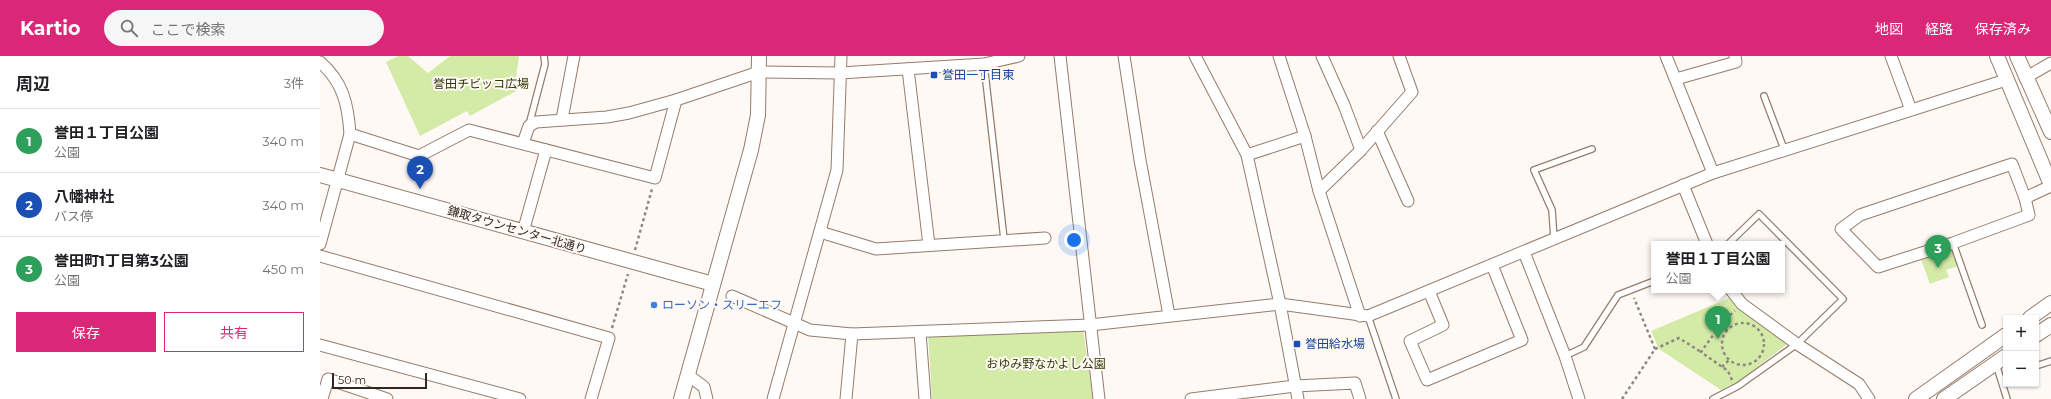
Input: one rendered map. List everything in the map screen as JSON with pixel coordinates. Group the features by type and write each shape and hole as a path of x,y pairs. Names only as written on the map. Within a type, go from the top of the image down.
{"street":[{"path":"562,119 574,56"},
{"path":"681,399 751,150 758,115 759,56"},
{"path":"773,399 837,170 841,56"},
{"path":"523,143 529,126 536,122 622,114 676,100 759,72 840,73 908,69 984,64 1019,56"},
{"path":"1060,56 1099,399"},
{"path":"1124,56 1140,160 1169,315"},
{"path":"1195,56 1247,155 1280,304 1298,399"},
{"path":"1279,56 1305,136 1319,192 1364,316"},
{"path":"1322,56 1344,105 1361,150"},
{"path":"1319,192 1361,150 1412,92 1399,56"},
{"path":"1666,56 1713,173"},
{"path":"1676,79 1736,62 1735,56"},
{"path":"1891,56 1911,110"},
{"path":"1997,56 2051,186 2025,198"},
{"path":"2017,56 2051,132"},
{"path":"320,62 333,73 342,88 349,117 350,134 320,244"},
{"path":"2026,78 2051,64"},
{"path":"908,69 929,245"},
{"path":"732,296 810,330 852,334 1090,325 1169,315 1280,304 1364,316 1554,240 1713,173 1784,149 2006,80"},
{"path":"350,134 419,156 469,130 655,178 676,100"},
{"path":"1377,131 1408,201"},
{"path":"1247,155 1305,136"},
{"path":"524,232 546,150"},
{"path":"2012,164 2025,198 2029,215 1953,243 1878,267 1841,229 1860,215 2012,164"},
{"name":"鎌取タウンセンター北通り","path":"320,175 713,284"},
{"path":"1683,185 1707,241"},
{"path":"820,232 876,249 1004,239 1045,238"},
{"path":"1524,252 1565,356 1579,399"},
{"path":"320,256 609,338 591,399"},
{"path":"1429,291 1443,325 1410,341 1426,380 1522,340 1492,265"},
{"path":"1733,293 1742,304 1797,344 1859,384 1869,399"},
{"path":"2034,315 2051,303"},
{"path":"2039,333 2051,325"},
{"path":"920,332 925,399"},
{"path":"846,399 852,334"},
{"path":"1916,399 2003,337"},
{"path":"320,345 516,399"},
{"path":"1944,399 2001,360"},
{"path":"688,375 704,387 707,399"},
{"path":"322,399 328,379 387,399"},
{"path":"1191,399 1295,386 1355,383 1360,399"}],"lane":[{"path":"529,126 545,64 544,56"},
{"path":"984,64 1004,239"},
{"path":"1764,96 1784,149"},
{"path":"1554,240 1552,210 1534,170 1592,149"},
{"path":"1713,399 1736,387 1797,344 1843,300 1759,214 1731,241"},
{"path":"1953,243 1982,326"},
{"path":"1565,356 1584,347 1618,295 1651,282"},
{"path":"1364,316 1396,399"},
{"path":"2001,360 2003,378"},
{"path":"2039,365 2051,361"},
{"path":"2005,387 2007,399"}],"path":[{"path":"1631,290 1655,348"},
{"path":"1701,352 1721,325 1742,304"},
{"path":"1738,324 1751,325 1761,333 1764,345 1760,357 1748,365 1734,364 1729,360 1722,349 1722,342 1727,330 1738,324"},
{"path":"1721,325 1727,330"},
{"path":"1622,399 1655,348 1679,338 1728,371 1736,387"},
{"path":"1722,367 1729,360"}],"green space":[{"name":"誉田チビッコ広場","path":"398,56 408,56 428,73 450,56 519,56 515,84 518,90 470,116 467,111 420,136 386,62"},
{"path":"1951,248 1958,266 1946,270 1949,277 1930,284 1921,259"},
{"path":"1729,298 1787,344 1741,380 1721,390 1659,349 1651,331"},
{"name":"おゆみ野なかよし公園","path":"1083,329 1093,399 932,399 928,333"}],"place":[{"name":"誉田一丁目東","path":"934,75"},
{"name":"八幡神社","path":"420,189"},
{"name":"誉田町1丁目第3公園","path":"1938,268"},
{"name":"ローソン・スリーエフ","path":"654,305"},
{"name":"誉田１丁目公園","path":"1718,339"},
{"name":"誉田給水場","path":"1297,344"}]}
